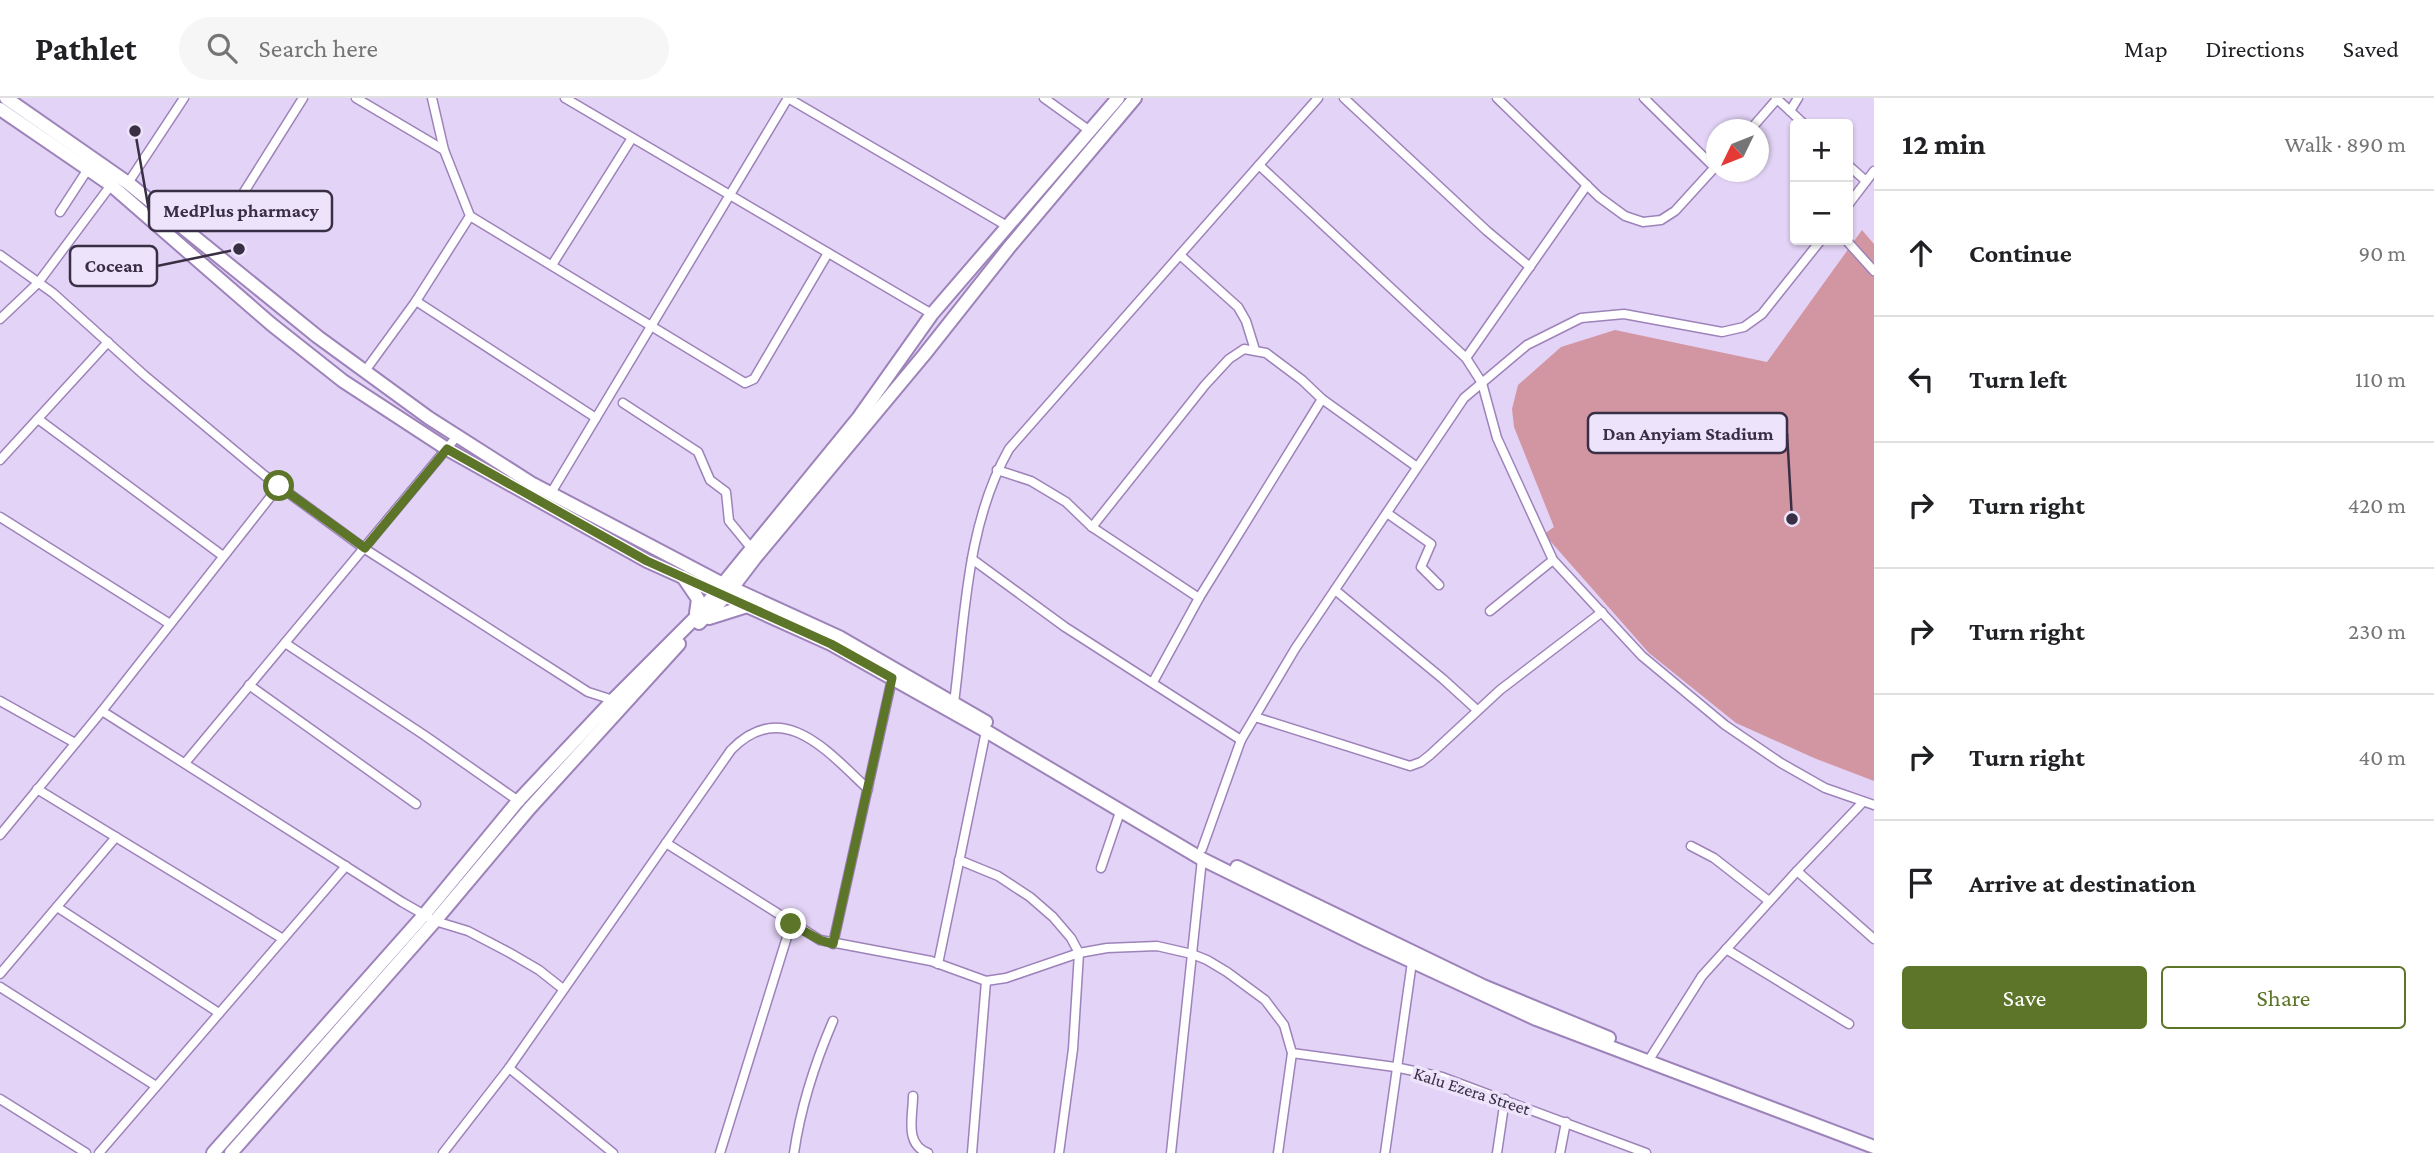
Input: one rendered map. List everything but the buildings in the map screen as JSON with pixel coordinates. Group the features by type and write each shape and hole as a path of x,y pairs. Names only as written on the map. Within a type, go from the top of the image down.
{"main road":[{"path":"6,98 128,183 318,337 429,418 531,482 724,590 747,606 831,644 986,731 1120,812 1412,962 1536,1019 1874,1138"},
{"path":"724,590 752,549 859,417 932,314 1118,98"},
{"path":"214,1153 529,809 724,590 1135,98"},
{"path":"0,109 111,186 271,324 343,382 447,449 635,554 682,577 724,590 838,637 954,702 1202,854 1483,986 1649,1059 1874,1147"},
{"path":"1027,204 1037,213"},
{"path":"191,254 200,241"},
{"path":"682,577 698,599 697,620"},
{"path":"231,1153 430,918 518,801 613,700 697,620 747,606"}],"street":[{"path":"128,183 184,98"},
{"path":"239,200 303,98"},
{"path":"356,98 444,150"},
{"path":"432,98 444,150 470,216 745,383 751,382 828,253"},
{"path":"565,98 932,314"},
{"path":"551,493 788,98 1007,226"},
{"path":"1044,98 1090,131"},
{"path":"954,702 973,544 997,470 1009,449 1318,98"},
{"path":"1344,98 1487,231 1530,267"},
{"path":"1497,98 1587,186 1625,216 1643,222 1661,220 1675,211 1706,178"},
{"path":"1644,98 1706,157"},
{"path":"1790,111 1798,98"},
{"path":"1760,119 1777,99 1799,119"},
{"path":"552,265 632,138"},
{"path":"1259,165 1466,358 1482,383 1497,438 1553,560 1642,656 1725,725 1781,763 1825,788 1874,805"},
{"path":"60,212 88,169"},
{"path":"1853,169 1866,181"},
{"path":"1853,198 1874,171"},
{"path":"0,319 38,283 111,186"},
{"path":"1466,358 1587,186"},
{"path":"365,371 416,301 470,216"},
{"path":"1171,1153 1202,854 1241,740 1295,649 1464,398 1527,345 1581,318 1624,314 1722,332 1744,327 1762,314 1817,245"},
{"path":"1851,245 1874,271"},
{"path":"0,255 53,293 224,442 279,486 365,548 588,692 613,700"},
{"path":"1180,255 1238,307 1246,321 1255,349"},
{"path":"416,301 596,418"},
{"path":"0,460 108,342"},
{"path":"1092,527 1213,376 1229,359 1244,349 1266,353 1322,399 1417,467"},
{"path":"1153,682 1199,598 1322,399"},
{"path":"622,403 698,452 710,480 726,492 729,521 752,549"},
{"path":"38,419 223,556"},
{"path":"185,763 458,435"},
{"path":"997,470 1031,481 1066,502 1092,527 1199,598"},
{"path":"0,835 102,711 279,486"},
{"path":"1387,513 1431,544 1422,567 1439,585"},
{"path":"0,517 170,624"},
{"path":"972,559 1065,627 1241,740"},
{"path":"1490,611 1553,560"},
{"path":"1335,590 1477,710"},
{"path":"1255,717 1410,766 1430,755 1500,690 1602,612"},
{"path":"285,643 424,735 529,809"},
{"path":"833,944 892,678"},
{"path":"249,685 416,804"},
{"path":"0,701 75,743"},
{"path":"102,711 430,918 468,931 510,953 539,970 563,989"},
{"path":"443,1153 509,1068 745,735 760,729 785,727 803,733 868,789"},
{"path":"938,964 986,731"},
{"path":"37,789 283,939"},
{"path":"1649,1059 1702,976 1863,802"},
{"path":"1101,868 1120,812"},
{"path":"0,974 116,837"},
{"path":"666,843 820,940 938,964 986,981 1006,978 1079,953 1107,948 1157,946 1192,954 1227,972 1265,1000 1284,1025 1292,1053 1278,1153"},
{"path":"1691,846 1714,858 1769,901"},
{"path":"959,860 998,876 1030,897 1062,928 1079,953 1073,1049 1059,1153"},
{"path":"99,1153 346,866"},
{"path":"1797,871 1874,939"},
{"path":"57,907 219,1013"},
{"path":"720,1153 791,924"},
{"path":"1726,949 1849,1024"},
{"path":"1385,1153 1412,962"},
{"path":"972,1153 986,981"},
{"path":"0,988 156,1086"},
{"path":"794,1153 812,1070 833,1021"},
{"name":"Kalu Ezera Street","path":"1292,1053 1442,1077 1646,1153"},
{"path":"509,1068 611,1152"},
{"path":"913,1096 914,1143 918,1149 928,1153"},
{"path":"0,1099 86,1153"},
{"path":"1497,1153 1505,1099"},
{"path":"1560,1153 1566,1122"}],"shaded area":[{"path":"1862,230 1874,244 1874,781 1736,723 1649,653 1544,534 1554,527 1514,427 1512,409 1518,385 1561,347 1615,330 1767,362"}],"place":[{"name":"MedPlus pharmacy","path":"135,131"},
{"name":"Cocean","path":"239,249"},
{"name":"Dan Anyiam Stadium","path":"1792,519"}],"route":[{"path":"279,486 365,548 447,449 647,561 831,644 892,678 833,944 791,924"}]}
